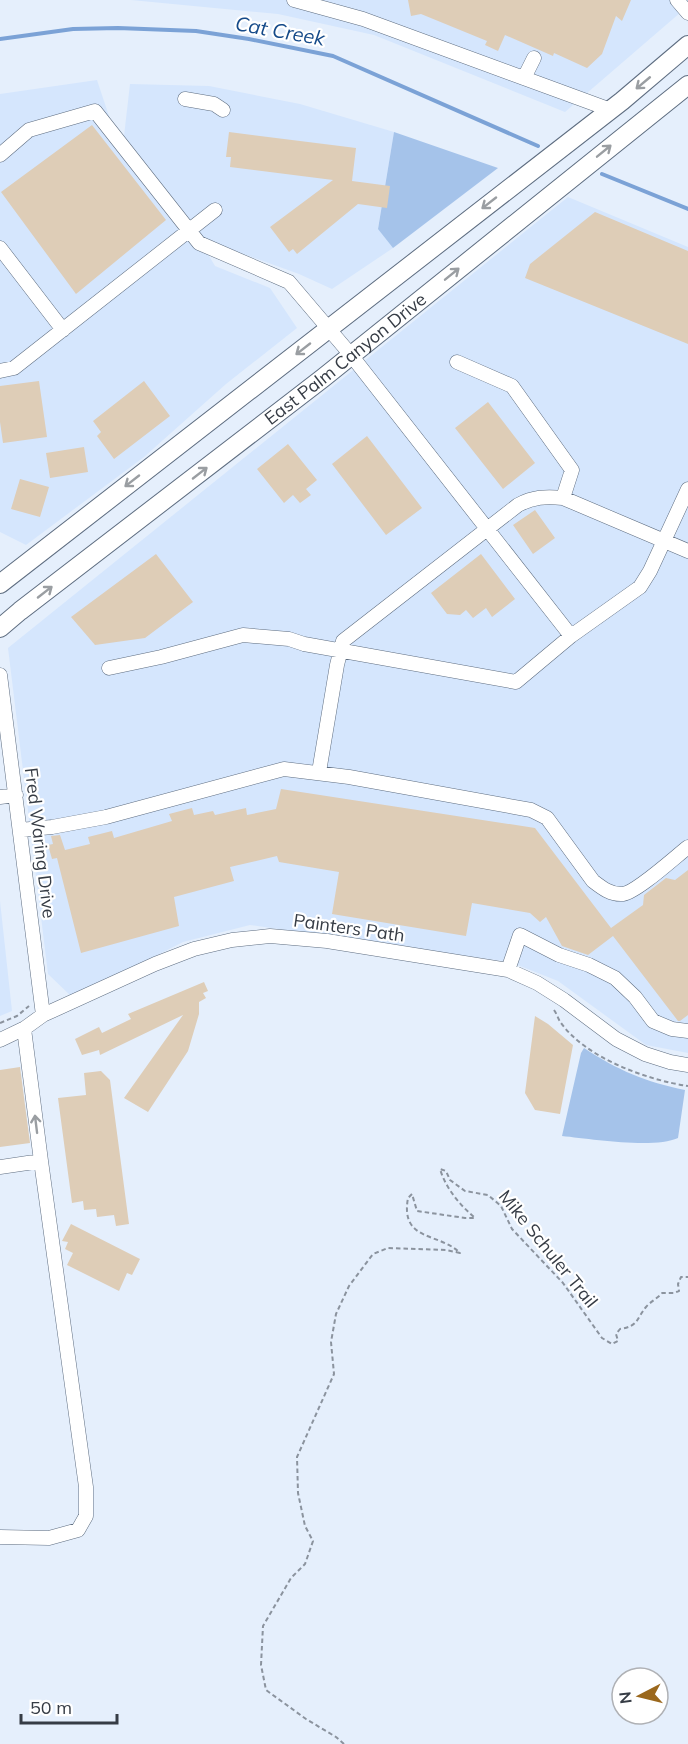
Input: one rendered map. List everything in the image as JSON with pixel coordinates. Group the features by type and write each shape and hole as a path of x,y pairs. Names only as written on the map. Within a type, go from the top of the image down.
{"main road":[{"name":"East Palm Canyon Drive","path":"0,584 611,110 688,45"},
{"path":"657,109 688,70"},
{"name":"East Palm Canyon Drive","path":"0,628 351,355 688,85"}],"street":[{"path":"294,0 363,19 611,110"},
{"path":"677,0 688,13"},
{"path":"524,78 534,58"},
{"path":"185,99 214,104 223,110"},
{"path":"0,154 29,130 95,111 199,243 289,282 351,355 571,636"},
{"path":"0,371 14,368 215,210"},
{"path":"0,248 63,330"},
{"path":"457,362 512,386 572,470 563,498"},
{"path":"110,668 243,635 289,639 340,651 516,682 571,636 640,587 650,571 688,489"},
{"path":"319,772 343,641 518,505 530,499 546,496 563,498 688,551"},
{"name":"Fred Waring Drive","path":"0,675 43,1015"},
{"path":"20,830 52,827 105,817 284,769 319,772 531,810 547,818 594,881 613,893 624,894 635,888 688,847"},
{"path":"0,797 16,795"},
{"path":"508,970 520,935 559,955 589,964 615,978 635,997 653,1021 672,1029 688,1031"},
{"name":"Painters Path","path":"0,1040 24,1029 43,1015 155,964 194,949 232,940 261,937 298,938 508,970 564,1000 609,1034 635,1049 670,1062 688,1065"},
{"path":"0,1537 49,1538 78,1530 86,1516 86,1487 24,1029"},
{"path":"0,1167 41,1161"}],"path":[{"path":"552,1007 566,1028 600,1055 628,1070 670,1084 688,1086"},
{"path":"0,1023 17,1016"},
{"name":"Mike Schuler Trail","path":"344,1744 266,1690 261,1665 263,1626 291,1578 304,1564 313,1541 305,1526 298,1493 297,1457 334,1374 331,1342 336,1314 349,1286 373,1254 388,1248 446,1250 460,1253 454,1248 425,1236 408,1221 406,1210 408,1198 412,1194 417,1211 475,1218 462,1207 443,1179 440,1169 446,1171 450,1180 465,1191 488,1195 501,1206 512,1229 562,1283 602,1338 612,1344 618,1341 616,1334 620,1329 631,1327 642,1315 646,1306 662,1293 679,1291 678,1284 681,1277 688,1277"}],"shaded area":[{"path":"131,0 688,0 688,6 565,112 374,35 278,14"},
{"path":"97,80 112,125 190,224 215,266 270,288 297,328 226,384 144,457 26,545 0,532 0,94"},
{"path":"130,84 209,86 300,104 394,132 378,228 393,248 332,289 299,274 205,240 124,136"},
{"path":"394,132 498,168 393,248 378,229"},
{"path":"568,197 688,247 688,1053 646,1045 558,981 510,962 250,925 183,942 73,998 48,974 8,648"},
{"path":"0,901 12,1011 0,1016"},
{"path":"584,1048 632,1074 685,1090 678,1138 654,1143 638,1143 562,1136"}],"building":[{"path":"408,0 631,0 622,21 616,16 602,54 587,68 505,35 498,51 485,45 487,41 421,14 411,16"},
{"path":"92,125 166,220 76,294 1,192"},
{"path":"229,132 356,148 352,181 390,186 387,208 358,204 297,254 293,249 289,252 270,227 333,180 230,167 231,157 226,157"},
{"path":"595,212 688,251 688,344 525,278 530,264"},
{"path":"39,381 47,437 3,443 0,422 0,386"},
{"path":"144,381 170,416 114,459 97,436 101,432 93,421"},
{"path":"488,402 535,463 503,489 455,428"},
{"path":"367,436 422,508 386,535 332,464"},
{"path":"288,444 317,480 306,489 311,495 300,503 293,495 284,503 257,469"},
{"path":"84,447 88,472 50,478 46,453"},
{"path":"20,479 49,487 40,517 11,509"},
{"path":"535,510 555,538 533,554 513,525"},
{"path":"156,554 193,602 145,638 95,645 71,617"},
{"path":"481,554 515,599 492,617 486,608 473,618 466,610 460,615 447,614 431,593"},
{"path":"281,789 535,828 611,928 643,905 644,895 666,878 675,880 688,870 688,1015 678,1021 613,936 588,955 562,946 546,917 540,922 530,913 472,903 466,936 332,914 339,872 279,862 277,856 230,867 234,881 174,897 179,926 81,953 57,858 52,859 48,845 53,844 51,836 60,835 65,850 90,844 88,837 112,831 114,838 172,821 169,814 192,808 194,815 213,811 215,815 246,808 247,815 276,809"},
{"path":"204,982 208,991 203,993 206,998 199,1002 199,1014 188,1051 148,1112 124,1098 183,1015 100,1055 99,1050 82,1055 75,1039 99,1027 102,1033 131,1019 128,1014"},
{"path":"535,1016 573,1045 560,1114 535,1110 525,1093"},
{"path":"20,1067 30,1143 0,1147 0,1070"},
{"path":"101,1071 110,1080 129,1224 116,1226 114,1215 97,1217 96,1209 84,1210 83,1201 72,1203 58,1098 86,1095 84,1073"},
{"path":"71,1224 140,1259 132,1275 127,1273 119,1291 67,1265 73,1253 65,1249 68,1242 62,1241"}],"waterway":[{"name":"Cat Creek","path":"0,39 73,29 118,28 196,31 249,39 333,56 538,146"},
{"name":"Cat Creek","path":"602,174 688,209"}]}
